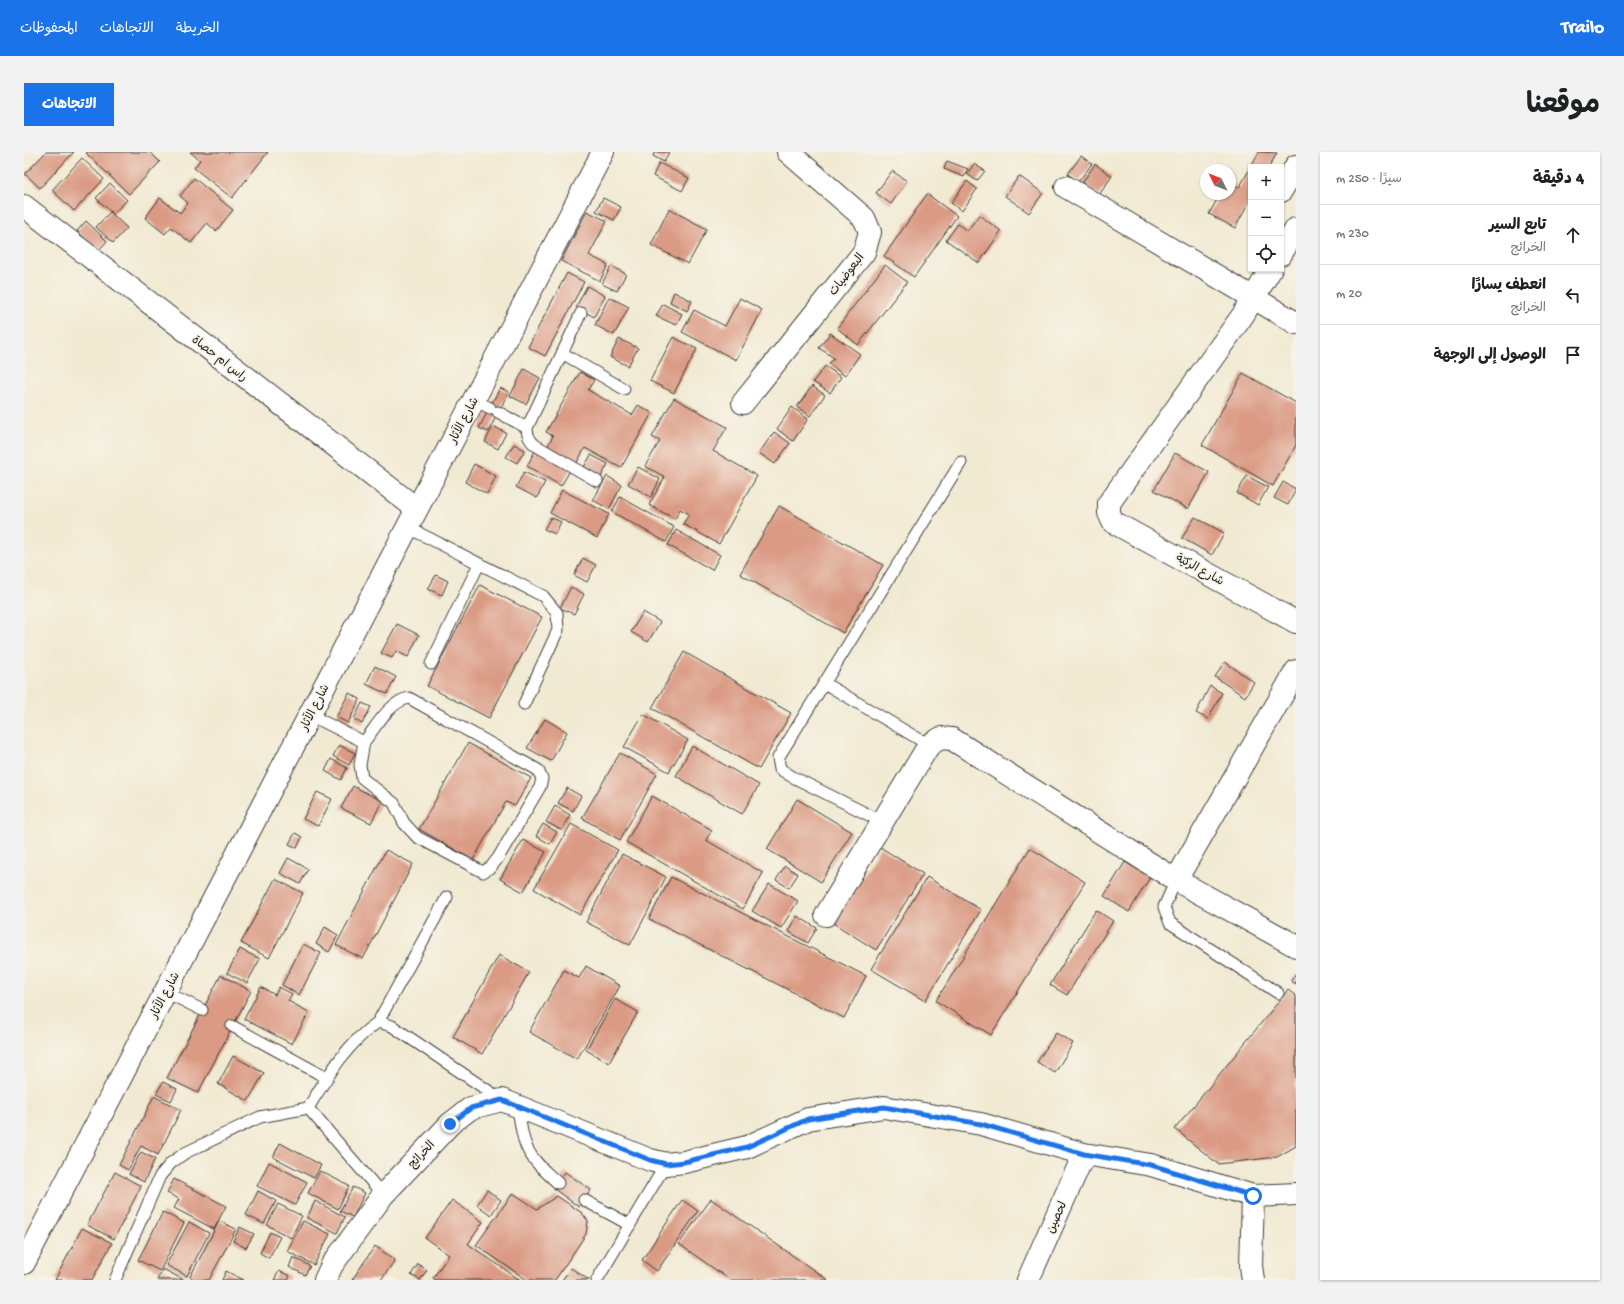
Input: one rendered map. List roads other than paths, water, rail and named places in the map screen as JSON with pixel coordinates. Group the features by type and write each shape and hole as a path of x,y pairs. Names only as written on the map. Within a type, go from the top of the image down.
{"street":[{"name":"شارع الآثار","path":"24,1263 412,518 487,407 603,152"},
{"name":"البعوضيات","path":"743,403 864,252 870,232 864,218 788,152"},
{"path":"1284,186 1296,166"},
{"path":"1066,187 1296,323"},
{"name":"راس ام حصاة","path":"24,206 412,518"},
{"path":"1284,249 1296,229"},
{"path":"1253,298 1269,272"},
{"name":"شارع الركيّة","path":"1253,298 1109,502 1109,513 1113,522 1296,622"},
{"path":"1176,880 1296,671"},
{"path":"826,915 930,745 941,738 952,739 1176,880 1296,946"},
{"path":"510,1103 650,1160 666,1164 747,1147 808,1119 884,1107 981,1124 1084,1154 1151,1165 1253,1196 1296,1194"},
{"name":"الخرائج","path":"325,1280 332,1265 383,1195 450,1124 471,1108 510,1103"},
{"name":"لحصين","path":"1028,1280 1084,1154"},
{"path":"1253,1196 1251,1266 1253,1280"}],"lane":[{"path":"581,314 526,428 528,437 535,445 598,481"},
{"path":"562,353 624,389"},
{"path":"487,407 526,428"},
{"path":"882,822 780,769 778,758 961,462"},
{"path":"412,518 479,564 543,596 557,613 558,630 524,704"},
{"path":"431,664 479,564"},
{"path":"824,683 930,745"},
{"path":"409,698 538,770 542,779 540,787 498,858 491,867 483,872 417,837 404,823 394,803 362,778 360,765 364,742 388,711 401,700 409,698"},
{"path":"310,715 364,742"},
{"path":"1176,880 1164,907 1170,923 1278,993"},
{"path":"115,1280 160,1176 171,1163 185,1153 260,1117 308,1108 343,1054 366,1030 378,1022 447,897"},
{"path":"166,992 202,1010"},
{"path":"378,1022 392,1026 510,1103 528,1153 537,1165 558,1183"},
{"path":"232,1026 327,1078"},
{"path":"308,1108 383,1195"},
{"path":"597,1280 666,1164"},
{"path":"584,1200 630,1225"}]}
